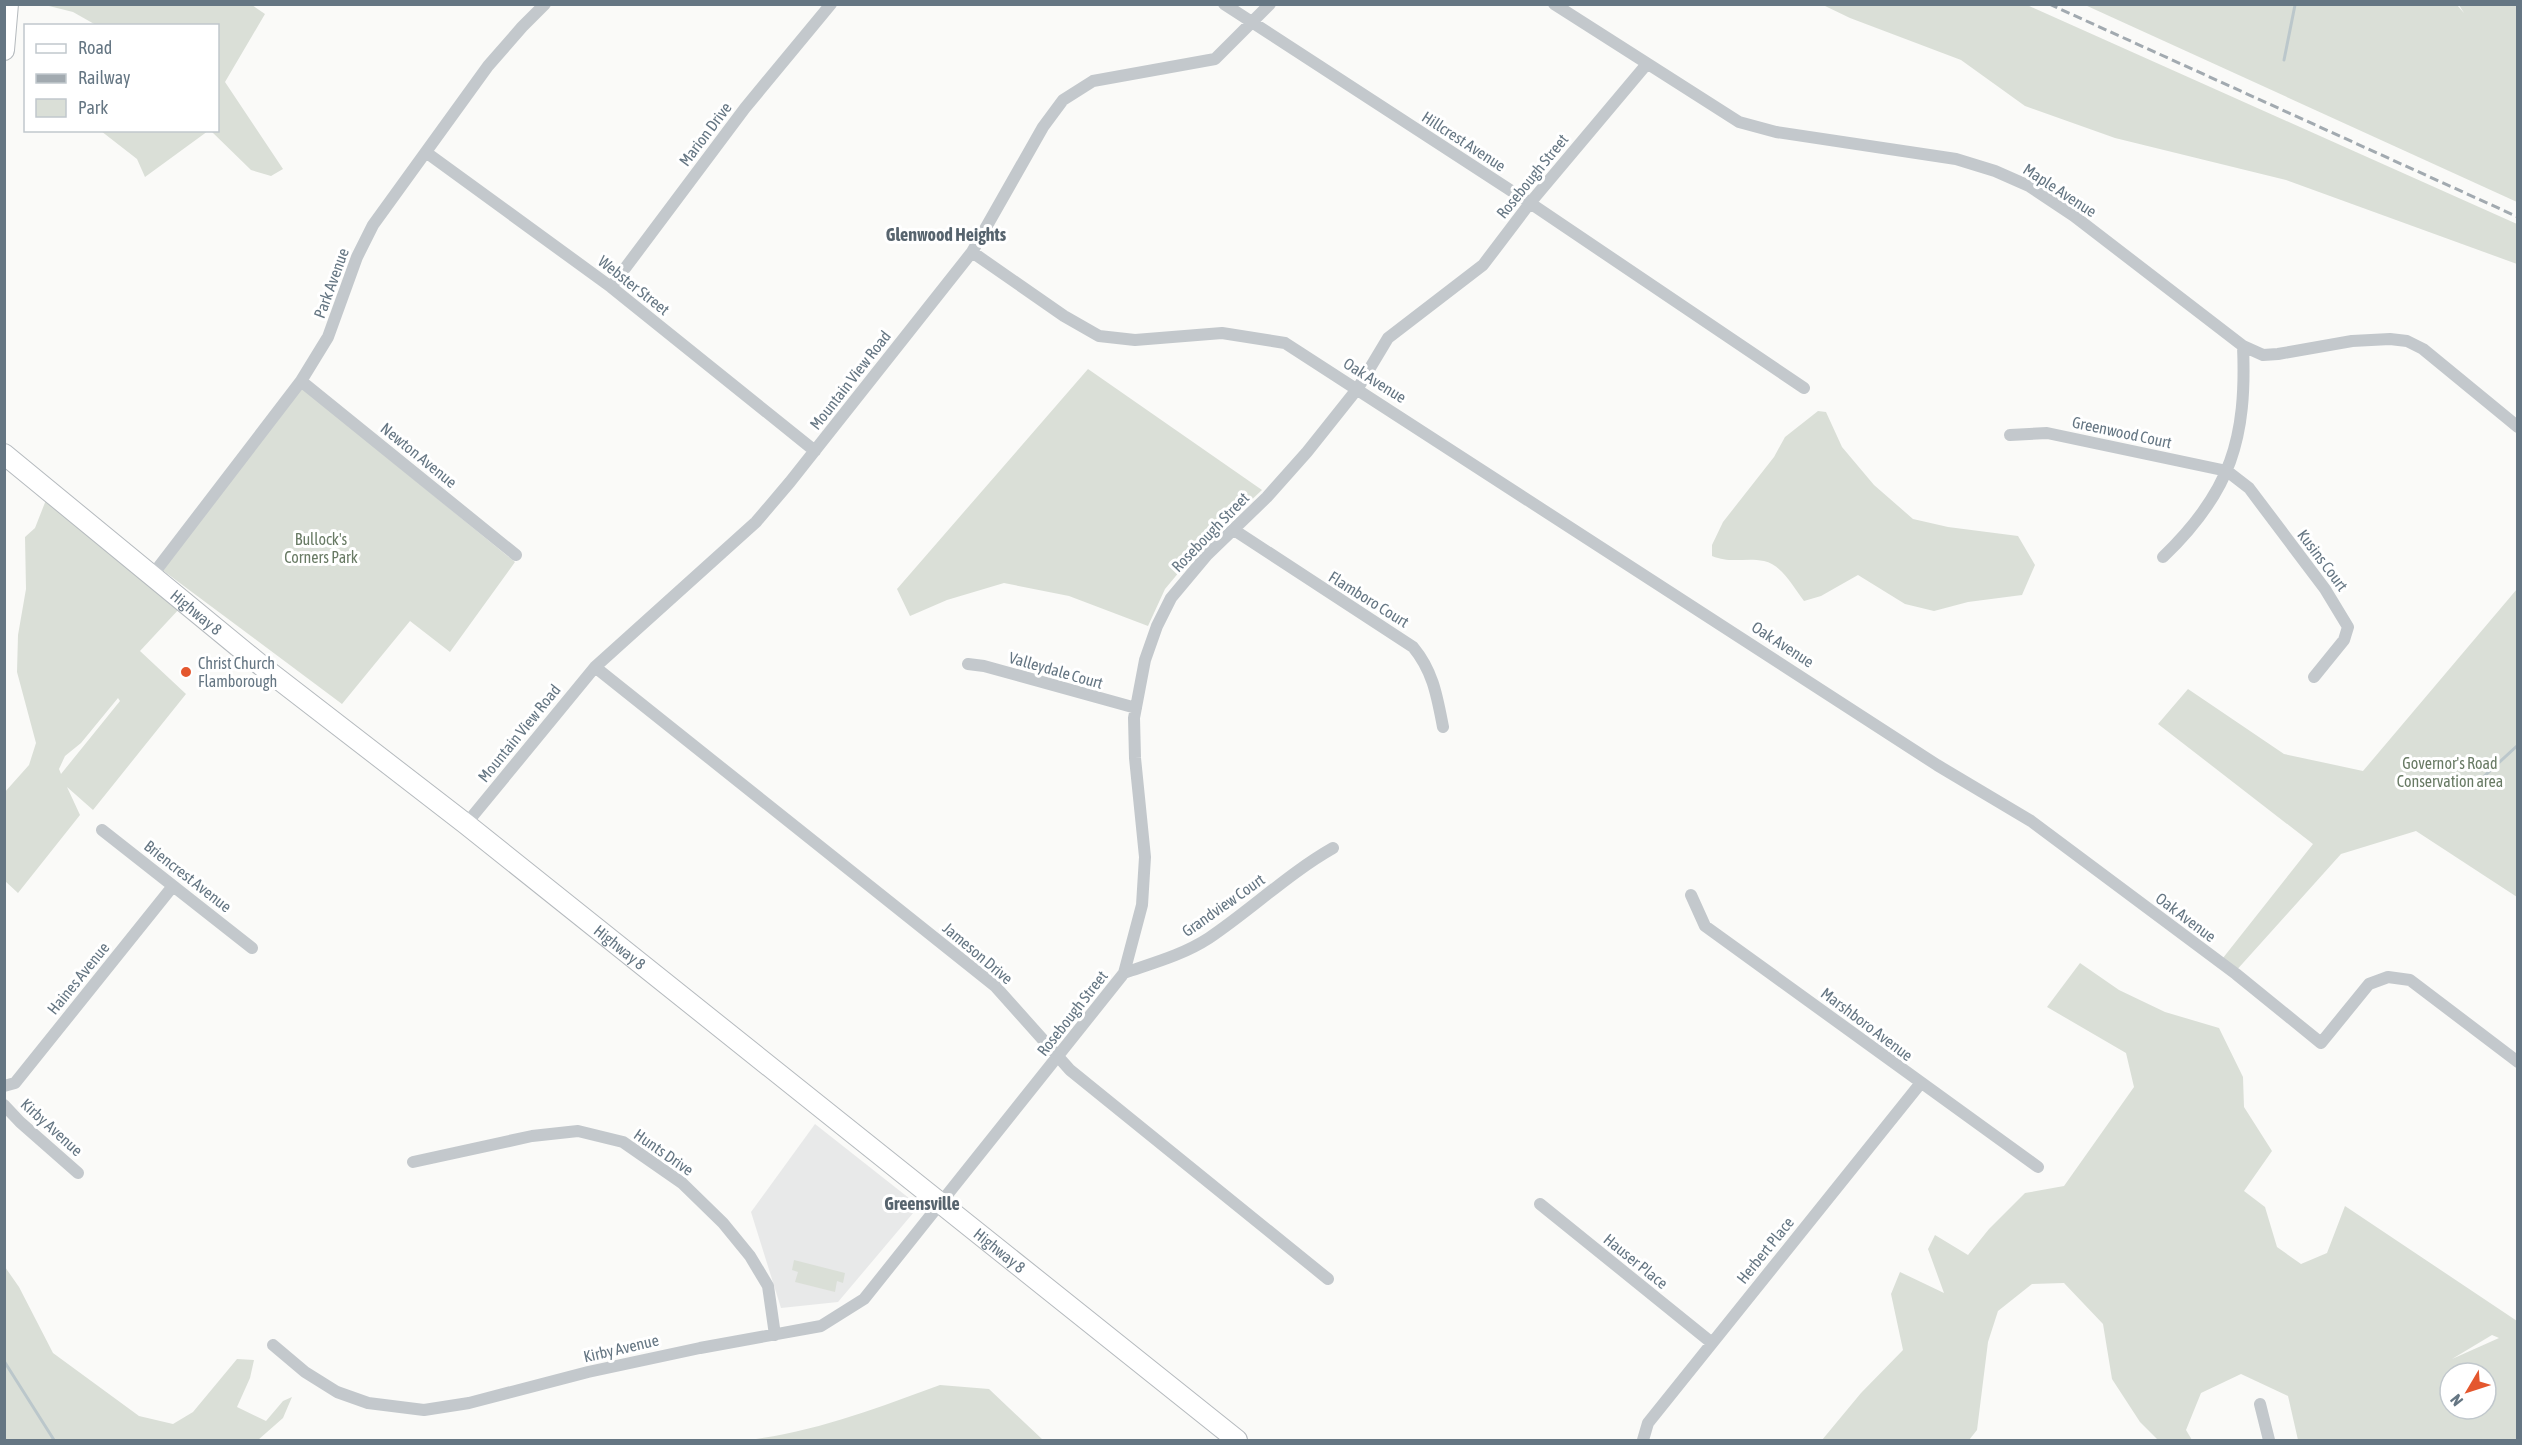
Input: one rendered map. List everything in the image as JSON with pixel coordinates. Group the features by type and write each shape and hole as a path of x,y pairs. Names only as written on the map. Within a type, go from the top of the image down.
{"main road":[{"path":"4,50 8,4"},
{"name":"Highway 8","path":"4,454 151,577 465,824 1237,1440"}],"street":[{"name":"Park Avenue","path":"151,577 301,381 328,337 357,257 373,225 488,66 522,27 546,4"},
{"name":"Marion Drive","path":"611,287 745,108 831,4"},
{"name":"Hillcrest Avenue","path":"1224,4 1530,203 1804,388"},
{"name":"Mountain View Road","path":"465,824 595,667 756,522 815,451 972,252 1043,127 1063,100 1093,81 1215,59 1270,4"},
{"name":"Maple Avenue","path":"1554,4 1646,65 1739,122 1776,132 1956,159 1995,171 2029,186 2074,216 2243,346 2263,355 2352,341 2407,341 2423,349 2517,427"},
{"name":"Rosebough Street","path":"941,1203 1124,973 1142,905 1144,856 1135,758 1136,708 1145,660 1157,626 1171,598 1207,555 1234,530 1307,452 1358,388 1388,338 1483,265 1530,203 1646,65"},
{"name":"Webster Street","path":"427,153 611,287 815,451"},
{"name":"Oak Avenue","path":"972,252 1064,316 1099,336 1135,340 1222,333 1258,336 1285,343 1358,388 1937,765 2031,820 2236,974 2321,1043 2369,984 2388,977 2410,980 2517,1062"},
{"path":"2163,557 2182,539 2205,510 2227,471 2239,439 2243,346"},
{"name":"Newton Avenue","path":"301,381 516,555"},
{"name":"Greenwood Court","path":"2010,435 2047,433 2227,471"},
{"name":"Kusins Court","path":"2227,471 2249,488 2325,589 2348,627 2344,640 2314,677"},
{"name":"Flamboro Court","path":"1234,530 1413,647 1427,663 1433,679 1443,727"},
{"name":"Valleydale Court","path":"968,664 984,666 1136,708"},
{"name":"Jameson Drive","path":"595,667 995,986 1060,1056 1070,1070 1328,1279"},
{"name":"Briencrest Avenue","path":"102,830 252,948"},
{"name":"Grandview Court","path":"1124,973 1180,954 1208,938 1312,860 1333,848"},
{"name":"Haines Avenue","path":"4,1086 15,1083 173,886"},
{"name":"Marshboro Avenue","path":"1690,895 1705,926 1920,1084 2038,1167"},
{"name":"Herbert Place","path":"1643,1440 1648,1424 1920,1084"},
{"name":"Kirby Avenue","path":"4,1105 78,1173"},
{"name":"Hunts Drive","path":"413,1162 532,1136 578,1131 623,1142 682,1183 723,1223 750,1256 768,1286 775,1335"},
{"name":"Kirby Avenue","path":"273,1345 305,1372 337,1392 368,1403 424,1410 469,1403 588,1372 699,1348 821,1326 864,1299 941,1203"},
{"name":"Hauser Place","path":"1540,1204 1712,1343"},
{"path":"2260,1404 2269,1440"}],"shaded area":[{"path":"815,1124 919,1206 838,1302 781,1308 751,1212"}],"green space":[{"path":"45,5 252,5 265,14 225,82 283,169 271,176 251,170 212,132 219,132 219,24 94,24 73,12"},
{"path":"1823,5 2027,5 2517,224 2517,264 2286,180 2115,138 2025,106 1961,60 1850,18"},
{"path":"2085,5 2457,5 2464,13 2459,5 2517,5 2517,202"},
{"path":"102,132 207,132 145,177 137,159"},
{"path":"1088,369 1262,490 1195,553 1165,589 1148,626 1069,596 1004,583 947,600 910,616 897,589"},
{"name":"Bullock's Corners Park","path":"302,388 515,562 450,652 410,621 342,704 161,569"},
{"path":"1818,411 1826,412 1842,447 1874,485 1913,519 1948,527 2018,536 2035,565 2022,595 1968,602 1934,611 1905,604 1858,575 1821,596 1804,601 1787,577 1770,563 1757,560 1726,560 1712,556 1712,545 1723,522 1774,457 1785,437"},
{"path":"46,500 180,608 140,651 186,694 93,810 67,787 80,815 18,893 5,881 4,793 29,765 36,743 17,672 18,635 26,589 25,537 35,528","holes":["118,698 120,701 61,774 59,769 65,756 81,743"]},
{"name":"Governor's Road Conservation area","path":"2517,589 2517,897 2416,831 2341,854 2234,973 2219,963 2313,844 2158,724 2188,689 2284,754 2363,771"},
{"path":"2080,963 2119,990 2165,1012 2219,1028 2243,1077 2244,1107 2272,1151 2244,1191 2265,1207 2277,1247 2301,1264 2327,1253 2345,1206 2517,1321 2517,1440 2298,1440 2288,1396 2241,1374 2201,1393 2186,1430 2192,1440 2158,1440 2140,1422 2112,1379 2103,1324 2064,1283 2032,1284 1998,1311 1988,1342 1977,1430 1969,1440 1822,1440 1861,1393 1903,1350 1891,1294 1900,1272 1944,1293 1928,1249 1935,1235 1968,1255 1989,1229 2025,1193 2064,1186 2134,1087 2126,1053 2047,1007","holes":["2492,1335 2499,1338 2452,1359"]},
{"path":"794,1260 845,1273 843,1283 837,1281 835,1292 795,1282 798,1272 792,1270"},
{"path":"5,1267 19,1287 53,1353 139,1416 173,1424 193,1412 237,1359 254,1360 250,1378 237,1407 266,1421 283,1401 292,1397 283,1418 258,1440 5,1440"},
{"path":"940,1385 989,1389 1043,1440 748,1440 822,1425"}],"waterway":[{"path":"2284,60 2295,5"},
{"path":"2479,781 2518,745"},
{"path":"4,1361 54,1440"}],"railway":[{"path":"2049,4 2518,217"}],"place":[{"name":"Christ Church Flamborough","path":"186,672"}],"district":[{"name":"Glenwood Heights","path":"946,235"},
{"name":"Greensville","path":"922,1204"}]}
